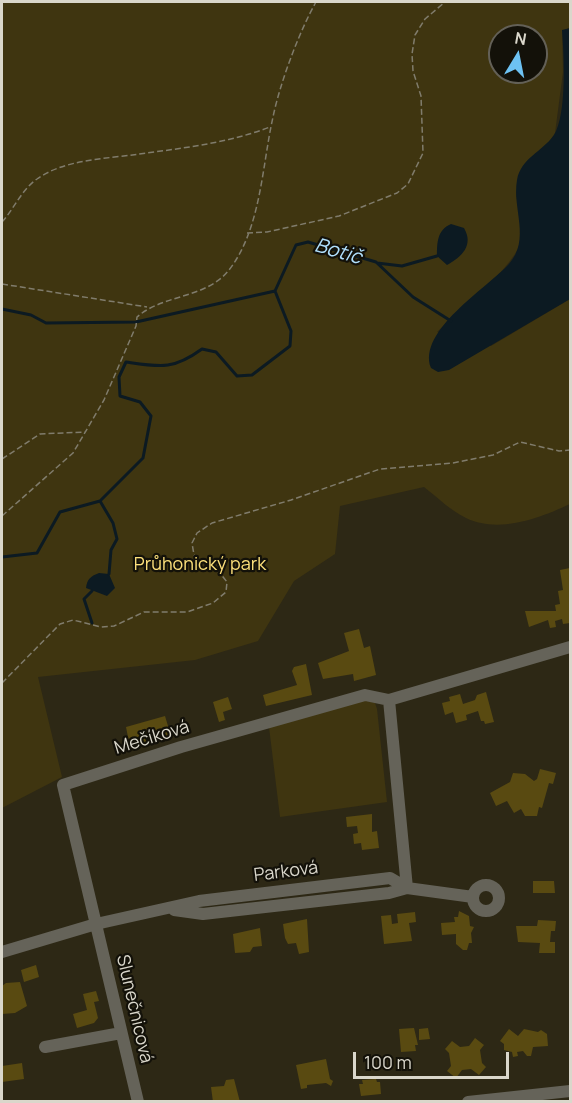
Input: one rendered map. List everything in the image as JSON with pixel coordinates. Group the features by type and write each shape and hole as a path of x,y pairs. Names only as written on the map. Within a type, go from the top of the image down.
{"street":[{"name":"Mečíková","path":"96,924 63,785 192,744 365,694 389,700 570,647"},
{"path":"389,700 407,888"},
{"name":"Parková","path":"2,952 96,924 168,909 203,914 389,893 407,888 473,897"},
{"name":"Slunečnicová","path":"96,924 138,1101"},
{"path":"45,1047 121,1033"},
{"path":"468,1101 570,1091"}],"path":[{"path":"2,284 148,307 177,300 209,286 228,271 242,250 255,210 271,127 306,19 316,2"},
{"path":"247,233 267,232 339,216 397,193 408,184 423,153 421,96 413,71 412,54 415,35 425,19 445,2"},
{"path":"2,222 34,181 49,171 84,161 200,146 246,136 271,127"},
{"path":"2,516 72,453 104,400 136,326 137,317 148,307"},
{"path":"2,459 40,434 86,432"},
{"path":"2,683 60,624 73,620 101,627 114,626 144,612 187,612 213,603 226,592 227,582 220,573 194,555 192,543 197,533 212,523 291,500 380,469 453,463 493,455 520,442 559,452 570,450"}],"green space":[{"name":"Průhonický park","path":"2,2 570,2 570,28 562,31 563,72 555,133 516,193 521,225 520,244 495,278 437,332 491,346 570,299 570,504 533,519 492,525 479,523 460,515 424,487 340,506 335,554 294,581 258,641 195,660 38,677 62,777 2,808"},
{"path":"365,700 375,703 377,709 387,802 280,817 269,727"}],"water":[{"path":"570,28 570,299 449,370 438,372 431,368 429,354 434,340 456,311 509,264 519,244 517,180 523,166 549,141 558,125 564,84 562,30"},
{"path":"451,224 464,228 468,240 462,254 447,265 437,256 437,246 440,233"},
{"path":"99,573 109,574 115,588 107,596 86,588 90,578"}],"building":[{"path":"570,568 570,623 563,624 562,619 555,621 556,627 550,628 548,620 529,627 525,611 556,611 555,605 560,604 558,591 563,590 560,570"},
{"path":"359,629 364,648 370,646 376,675 354,681 353,674 323,679 318,663 349,651 344,633"},
{"path":"306,664 312,695 266,706 263,695 297,685 292,671 294,667"},
{"path":"486,692 494,722 485,724 481,721 478,711 466,715 467,720 456,723 453,712 445,715 442,703 450,701 449,697 460,694 463,704 475,700 477,695"},
{"path":"228,697 232,709 223,712 225,720 219,722 213,702"},
{"path":"165,716 171,736 126,749 123,738 128,737 126,727"},
{"path":"540,769 556,773 553,784 549,783 542,808 539,807 537,816 525,816 521,809 514,813 507,801 496,806 490,793 510,782 513,773 525,774 534,781"},
{"path":"372,814 372,832 377,831 379,848 362,850 361,843 354,844 353,834 358,833 357,826 347,827 346,817"},
{"path":"533,881 554,881 555,893 533,893"},
{"path":"459,911 469,916 470,926 474,927 471,933 472,943 469,943 467,950 463,950 456,944 456,934 442,935 441,923 455,922 454,917 458,917"},
{"path":"415,912 416,922 409,923 412,941 384,944 381,916 391,915 392,924 398,923 397,914"},
{"path":"307,919 309,952 299,954 296,943 288,944 283,924"},
{"path":"538,920 556,921 555,931 551,931 550,942 555,942 555,953 539,953 540,943 518,942 516,926 537,926"},
{"path":"260,928 262,946 253,947 250,952 235,953 233,934"},
{"path":"36,965 39,977 24,982 21,970"},
{"path":"20,982 27,1006 15,1013 2,1014 2,986 6,983"},
{"path":"96,991 99,1001 94,1002 98,1018 94,1023 77,1028 73,1014 87,1010 83,994"},
{"path":"414,1028 418,1045 415,1045 416,1051 401,1052 399,1029"},
{"path":"428,1028 430,1039 419,1040 419,1029"},
{"path":"509,1029 518,1036 524,1029 538,1032 541,1030 547,1034 548,1046 533,1047 531,1056 527,1056 523,1051 517,1052 518,1056 513,1057 512,1052 504,1050 504,1044 500,1041"},
{"path":"475,1038 484,1045 480,1050 482,1063 486,1067 479,1075 471,1069 462,1070 456,1078 447,1071 451,1066 449,1053 445,1049 452,1041 460,1047 469,1046"},
{"path":"326,1059 330,1079 333,1081 331,1086 326,1083 307,1085 307,1088 301,1089 296,1065"},
{"path":"22,1063 24,1079 2,1082 2,1066"},
{"path":"234,1079 240,1102 213,1102 211,1087 224,1086 226,1080"},
{"path":"376,1079 380,1082 381,1094 361,1096 359,1084 363,1084 362,1080"}],"waterway":[{"name":"Botič","path":"2,557 37,553 60,512 100,501 143,458 151,416 140,402 120,396 119,377 126,362 158,366 174,364 202,349 216,352 237,376 252,375 290,346 291,331 275,291 296,245 308,242 376,262 413,297 451,321"},
{"path":"377,263 402,266 437,256"},
{"path":"2,309 31,315 46,323 136,322 275,291"},
{"path":"100,501 113,523 117,539 111,550 109,574"},
{"path":"92,591 84,599 92,623"}]}
